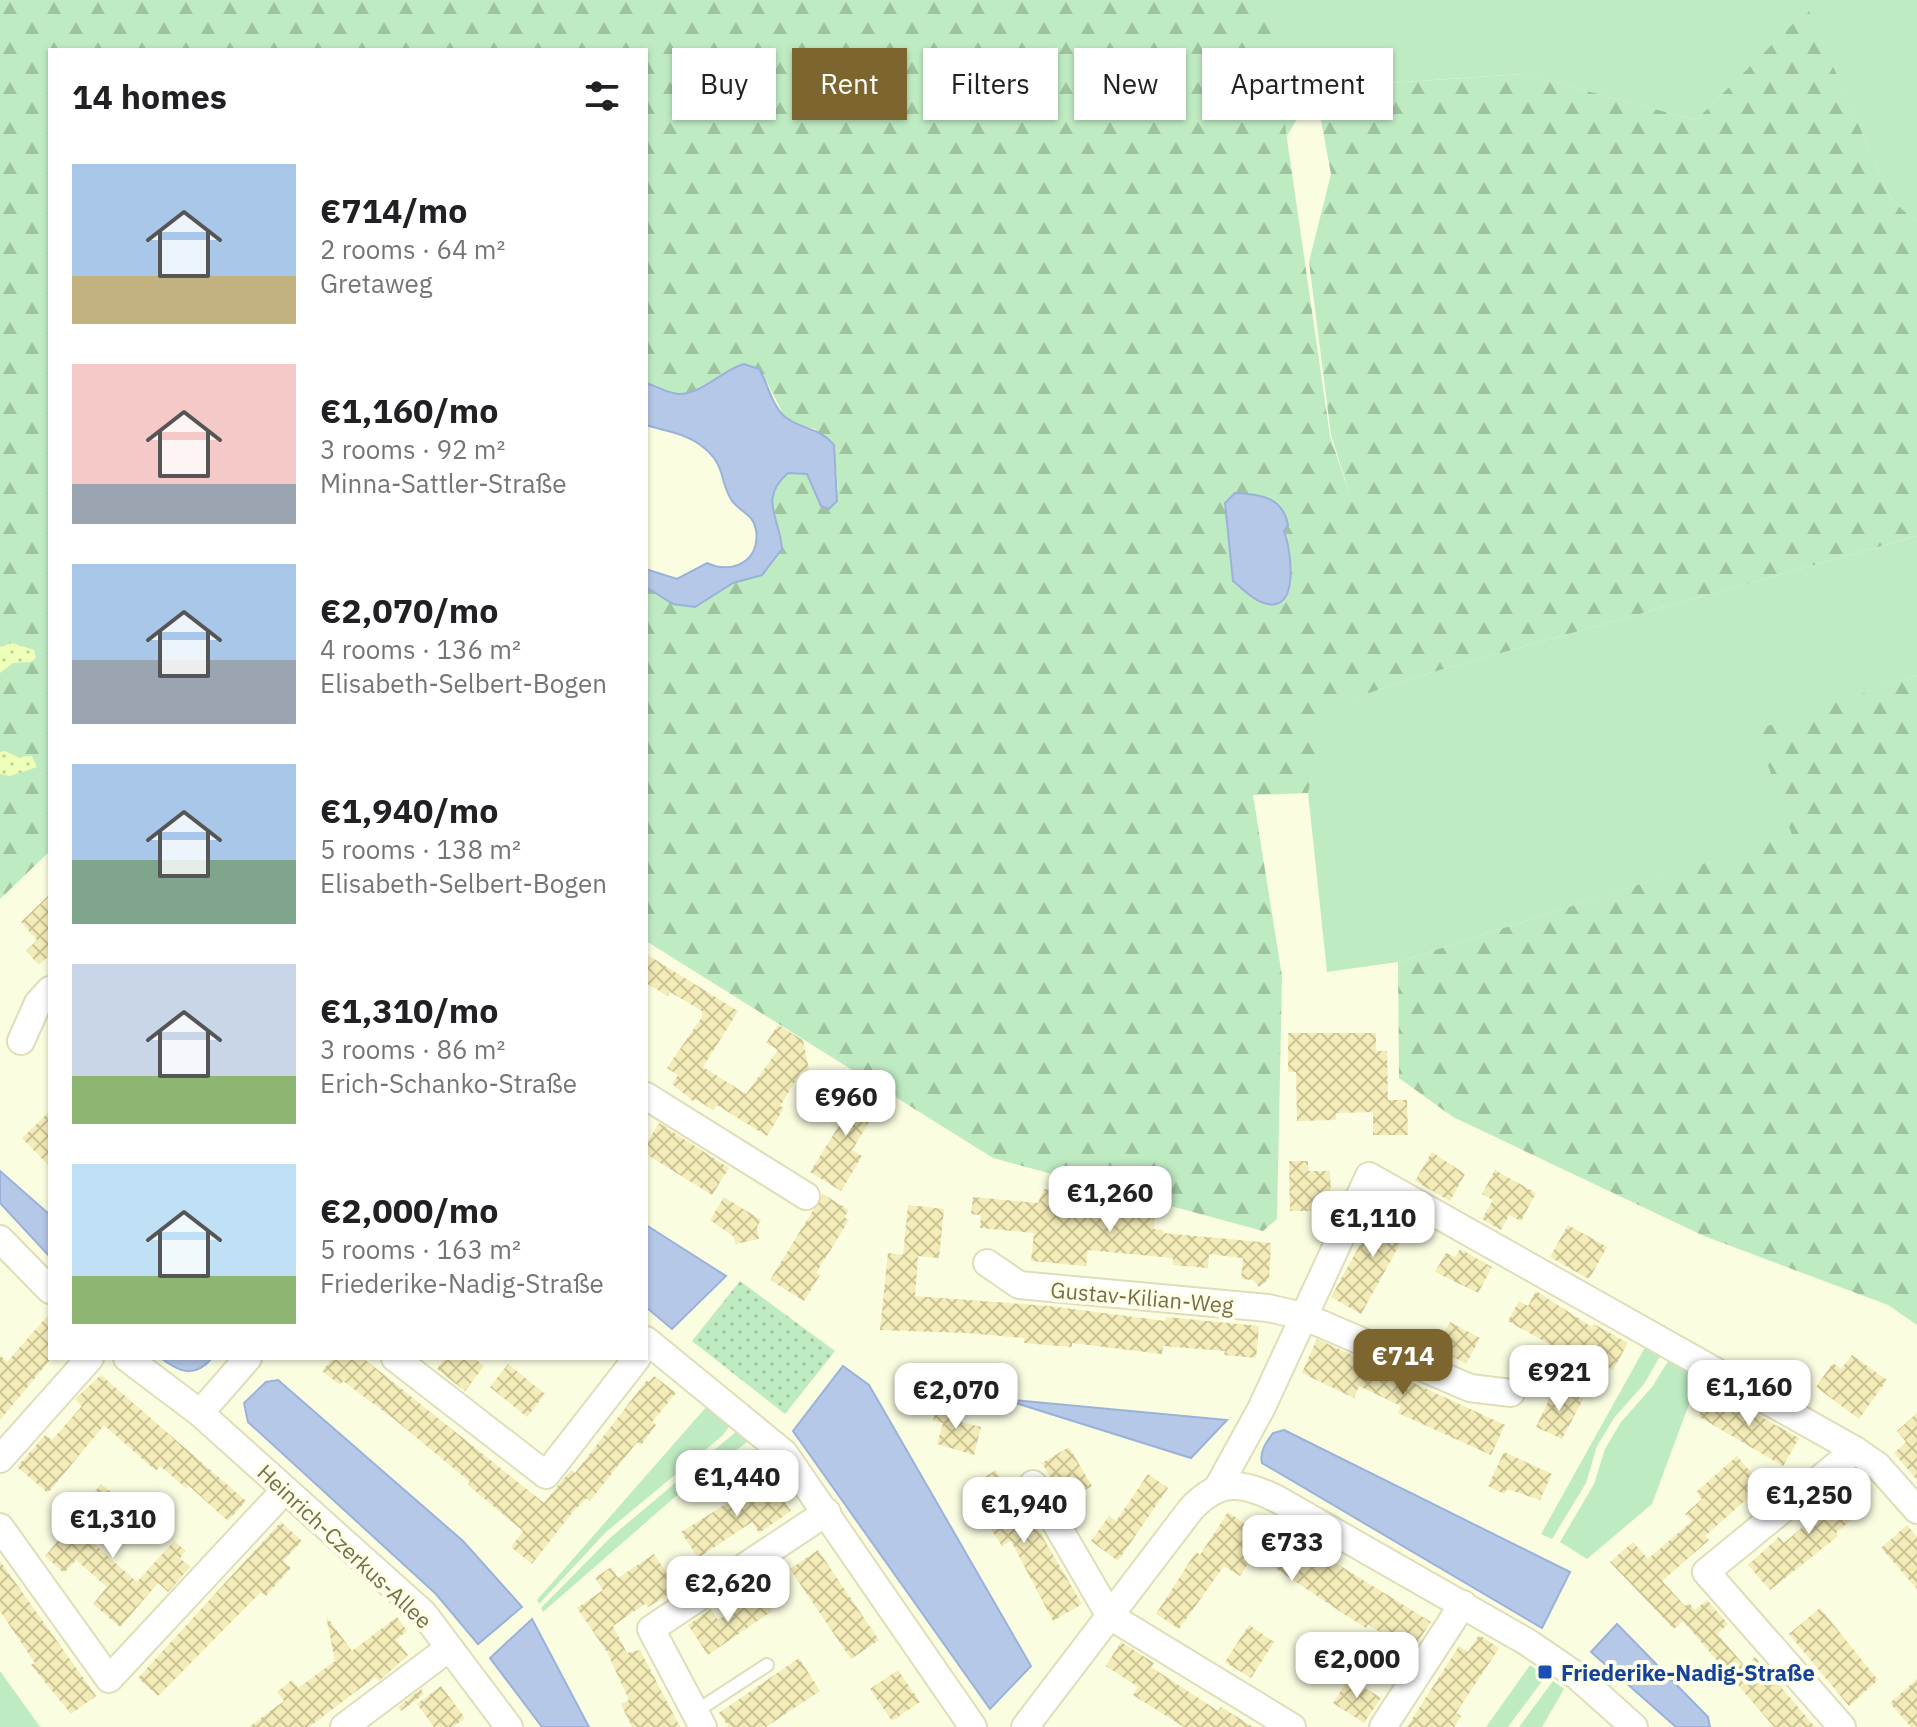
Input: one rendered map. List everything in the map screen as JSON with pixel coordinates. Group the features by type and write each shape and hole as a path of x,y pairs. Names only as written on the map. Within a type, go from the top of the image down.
{"street":[{"path":"21,1041 38,1003 48,992"},
{"path":"648,1097 806,1196"},
{"path":"1218,1487 1261,1409 1369,1176 1855,1450 1878,1466 1917,1510"},
{"path":"0,1239 48,1288"},
{"name":"Gustav-Kilian-Weg","path":"987,1263 1019,1285 1268,1308 1303,1316 1470,1388 1511,1393"},
{"path":"648,1348 784,1453 973,1727"},
{"path":"0,1459 88,1360"},
{"name":"Heinrich-Czerkus-Allee","path":"130,1360 200,1413 424,1614 509,1727"},
{"path":"200,1413 246,1360"},
{"path":"398,1360 546,1475 634,1360"},
{"path":"1842,1727 1706,1572 1855,1450"},
{"path":"1033,1484 1110,1616 1292,1727"},
{"path":"1025,1727 1191,1509 1206,1493 1218,1487 1237,1485 1277,1499 1463,1604 1559,1663 1634,1727"},
{"path":"0,1527 109,1679 284,1491"},
{"path":"699,1719 651,1629 827,1512"},
{"path":"1383,1727 1463,1604"},
{"path":"344,1727 449,1648"}],"lane":[{"path":"699,1719 767,1665"}],"green space":[{"path":"0,0 1267,0 1274,48 1202,48 1202,120 1284,120 1330,436 1351,498 1331,435 1309,262 1331,174 1321,120 1393,120 1393,83 1523,74 1696,120 1808,9 1891,199 1917,223 1917,536 1412,678 1326,708 1308,793 1253,795 1282,976 1277,1219 1263,1231 993,1158 648,942 648,588 673,604 695,607 733,583 761,575 781,536 773,503 776,487 781,480 788,473 807,474 819,500 838,490 834,445 815,429 798,425 784,416 766,380 744,364 687,393 678,394 648,384 648,48 48,48 48,853 0,899"},
{"path":"1212,0 1917,0 1917,223 1891,199 1808,10 1696,120 1522,74 1393,83 1393,48 1238,48"},
{"path":"1278,120 1296,120 1287,136"},
{"path":"1917,536 1917,675 1757,731 1793,835 1398,962 1327,972 1308,793 1325,708 1412,678"},
{"path":"1917,675 1917,1325 1888,1305 1704,1236 1453,1117 1399,1078 1398,962 1792,835 1756,730"},
{"path":"740,1281 835,1351 785,1414 692,1341"},
{"path":"1648,1342 1663,1351 1644,1384 1614,1418 1597,1446 1586,1483 1552,1539 1541,1534"},
{"path":"1672,1355 1701,1372 1652,1504 1587,1559 1560,1542 1594,1484 1605,1449 1621,1422 1652,1387"},
{"path":"708,1405 731,1424 722,1436 606,1532 539,1604 537,1600"},
{"path":"738,1430 750,1440 683,1490 543,1612 541,1608 610,1538"},
{"path":"1530,1665 1546,1676 1508,1727 1486,1727"},
{"path":"0,1671 38,1724 41,1727 0,1727"},
{"path":"1553,1681 1564,1689 1542,1727 1519,1727"}],"sand":[{"path":"12,643 34,650 36,658 31,662 13,663 0,673 0,647"},
{"path":"0,752 18,757 32,756 37,767 10,776 0,774"}],"water":[{"path":"744,364 759,369 784,416 823,435 834,445 837,501 829,509 821,506 807,474 788,473 779,482 772,500 782,549 762,575 733,583 695,607 673,604 648,588 648,570 677,579 707,563 735,566 743,563 754,550 756,530 750,517 728,495 719,467 708,452 687,437 648,426 648,384 678,394 687,393"},
{"path":"1235,493 1269,499 1281,508 1285,516 1288,525 1284,531 1291,566 1288,592 1282,601 1273,604 1259,601 1233,581 1225,503"},
{"path":"0,1171 48,1213 48,1255 0,1203"},
{"path":"648,1226 726,1276 672,1329 648,1309"},
{"path":"164,1360 210,1360 193,1371 175,1367"},
{"path":"843,1366 869,1385 1031,1666 990,1709 793,1431"},
{"path":"278,1380 463,1541 522,1607 478,1644 436,1594 248,1422 244,1403 266,1382"},
{"path":"1003,1399 1227,1420 1191,1458"},
{"path":"1284,1430 1570,1572 1542,1628 1262,1463 1268,1440 1273,1433"},
{"path":"532,1619 589,1727 542,1727 490,1658"},
{"path":"1617,1624 1708,1717 1710,1727 1676,1727 1591,1652"}],"building":[{"path":"48,896 48,957 39,965 26,951 37,940 21,922"},
{"path":"648,955 738,1011 703,1067 746,1094 778,1050 766,1043 778,1025 803,1040 809,1070 801,1072 780,1106 784,1108 767,1136 717,1105 713,1110 695,1099 693,1101 672,1084 678,1075 667,1068 702,1017 702,1011 670,992 668,996 648,984"},
{"path":"1288,1033 1376,1033 1376,1051 1387,1051 1388,1100 1407,1100 1408,1135 1373,1135 1373,1112 1336,1113 1336,1120 1297,1121 1296,1072 1288,1072"},
{"path":"854,1084 882,1101 852,1150 862,1156 841,1191 810,1172 842,1121 834,1116"},
{"path":"48,1113 48,1165 22,1138"},
{"path":"659,1123 729,1168 712,1195 648,1155 648,1141"},
{"path":"1432,1152 1465,1174 1450,1201 1415,1181"},
{"path":"1289,1161 1308,1161 1308,1171 1330,1171 1331,1201 1320,1201 1320,1211 1290,1211"},
{"path":"1495,1170 1536,1193 1521,1221 1509,1215 1501,1230 1482,1219 1493,1200 1482,1194"},
{"path":"1044,1189 1083,1193 1082,1204 1155,1211 1154,1229 1163,1230 1163,1233 1271,1243 1269,1279 1259,1287 1253,1280 1241,1279 1243,1258 1209,1254 1208,1268 1173,1265 1173,1258 1088,1250 1086,1266 1031,1261 1034,1233 980,1228 981,1215 971,1214 973,1197 1038,1203"},
{"path":"823,1194 849,1210 844,1217 849,1220 816,1273 820,1275 804,1301 770,1280"},
{"path":"724,1197 761,1220 757,1227 759,1239 735,1244 734,1237 710,1220"},
{"path":"908,1205 944,1209 939,1258 918,1256 915,1296 1049,1306 1165,1321 1166,1317 1259,1326 1256,1358 1224,1355 1225,1351 1163,1346 1162,1354 1072,1343 1072,1347 1024,1343 1024,1338 967,1333 880,1330 888,1253 903,1255"},
{"path":"1380,1209 1399,1219 1402,1213 1428,1228 1424,1233 1410,1226 1361,1314 1331,1297"},
{"path":"1568,1225 1607,1247 1589,1279 1550,1257"},
{"path":"1460,1249 1492,1267 1478,1293 1435,1272 1446,1253 1455,1257"},
{"path":"1536,1291 1592,1327 1594,1324 1628,1343 1613,1370 1579,1351 1576,1356 1563,1352 1508,1321 1519,1301 1528,1306"},
{"path":"48,1315 50,1360 0,1420 0,1355 7,1362"},
{"path":"1450,1322 1480,1338 1466,1364 1436,1347"},
{"path":"1317,1339 1505,1425 1491,1455 1398,1413 1401,1406 1359,1386 1354,1398 1302,1373"},
{"path":"1852,1355 1887,1380 1859,1419 1816,1387 1833,1363 1841,1369"},
{"path":"331,1360 365,1360 544,1503 571,1470 575,1473 647,1380 649,1382 654,1376 676,1393 652,1422 656,1425 641,1445 637,1442 590,1501 587,1498 571,1514 532,1564 511,1547 523,1531 468,1485 470,1482 394,1419 343,1381 340,1385 322,1371"},
{"path":"444,1360 476,1360 484,1366 465,1391 437,1369"},
{"path":"508,1364 545,1394 527,1417 490,1387"},
{"path":"101,1375 246,1501 228,1521 188,1485 186,1488 160,1466 156,1471 104,1425 48,1493 17,1467 45,1435 52,1440 82,1406 75,1399"},
{"path":"1555,1387 1583,1399 1562,1439 1536,1427"},
{"path":"1713,1390 1799,1438 1783,1466 1698,1416"},
{"path":"937,1405 964,1412 961,1422 981,1427 974,1455 937,1444 943,1423 933,1421"},
{"path":"1917,1413 1917,1480 1894,1453 1906,1442 1897,1431"},
{"path":"1069,1447 1092,1486 1075,1496 1070,1488 1060,1494 1042,1463"},
{"path":"1504,1452 1552,1474 1540,1500 1507,1489 1504,1494 1488,1486"},
{"path":"1737,1456 1766,1490 1752,1503 1748,1498 1705,1536 1709,1540 1662,1581 1685,1606 1689,1603 1695,1610 1707,1600 1728,1624 1717,1634 1745,1666 1755,1657 1815,1727 1774,1727 1683,1621 1674,1629 1610,1562 1633,1542 1648,1559 1692,1521 1685,1514 1702,1499 1696,1492"},
{"path":"996,1470 1027,1532 1036,1526 1082,1604 1053,1621 1011,1541 1002,1546 965,1489"},
{"path":"1148,1474 1168,1488 1118,1561 1091,1541 1109,1516 1116,1521"},
{"path":"768,1478 791,1511 759,1533 752,1522 698,1558 681,1532"},
{"path":"1845,1479 1868,1505 1836,1533 1838,1536 1770,1590 1748,1565 1779,1537 1784,1543 1818,1514 1813,1508"},
{"path":"101,1484 124,1503 92,1542 137,1582 174,1541 186,1551 180,1558 190,1567 168,1592 158,1583 120,1627 93,1604 107,1587 76,1560 64,1573 45,1556 83,1512 80,1510"},
{"path":"1228,1512 1290,1556 1300,1541 1431,1622 1410,1653 1368,1624 1366,1628 1347,1616 1254,1554 1240,1576 1224,1566 1179,1629 1156,1614 1196,1552 1200,1555"},
{"path":"281,1522 302,1541 283,1561 291,1568 266,1596 261,1592 158,1696 138,1678"},
{"path":"1907,1525 1917,1537 1917,1589 1881,1548"},
{"path":"818,1550 879,1640 851,1659 790,1569"},
{"path":"654,1554 677,1589 648,1607 646,1603 613,1626 627,1653 640,1650 680,1727 632,1727 621,1704 629,1700 607,1652 577,1608 603,1590 595,1578 611,1567 618,1578"},
{"path":"0,1561 96,1696 71,1714 31,1665 35,1663 0,1611"},
{"path":"760,1593 772,1611 708,1655 688,1625 711,1609 718,1620"},
{"path":"1820,1608 1878,1680 1849,1706 1789,1634"},
{"path":"326,1616 352,1651 397,1617 407,1631 396,1640 408,1655 379,1681 375,1677 309,1727 249,1727 284,1701 277,1692 292,1680 298,1688 335,1661"},
{"path":"1249,1625 1274,1642 1251,1678 1225,1662"},
{"path":"1479,1635 1499,1648 1456,1713 1461,1716 1454,1727 1407,1727 1459,1646 1468,1652"},
{"path":"1121,1642 1154,1663 1151,1667 1218,1711 1221,1707 1253,1727 1184,1727 1133,1695 1138,1687 1106,1666"},
{"path":"799,1658 820,1691 766,1727 729,1727 719,1713"},
{"path":"898,1670 920,1702 892,1721 870,1689"},
{"path":"1349,1678 1381,1698 1364,1723 1333,1703"},
{"path":"1917,1679 1917,1727 1911,1727 1890,1703"},
{"path":"441,1686 465,1718 453,1727 434,1727 417,1704"},
{"path":"421,1689 424,1694 401,1711 398,1707"}],"place":[{"name":"Friederike-Nadig-Straße","path":"1545,1672"}]}
